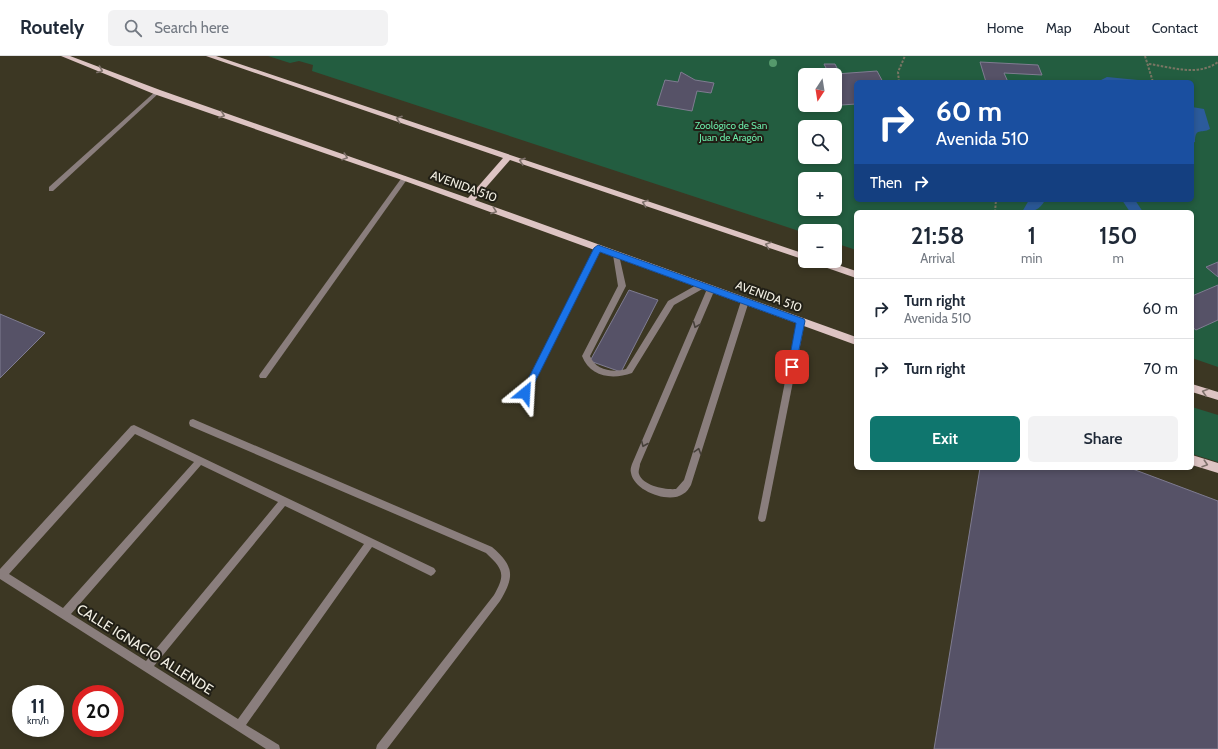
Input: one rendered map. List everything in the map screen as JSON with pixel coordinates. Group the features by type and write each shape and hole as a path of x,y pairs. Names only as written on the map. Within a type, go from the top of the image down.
{"main road":[{"name":"AVENIDA 510","path":"64,56 84,60 157,92 405,178 854,340"},
{"path":"209,56 798,255"},
{"path":"469,202 509,156"},
{"path":"836,268 854,274"},
{"path":"1194,389 1218,396"},
{"path":"1194,461 1218,468"}],"street":[{"path":"51,189 157,92"},
{"path":"263,376 405,178"},
{"path":"525,393 598,248"},
{"path":"616,255 622,286 586,356 587,361 596,369 618,375 629,372 671,303 707,287"},
{"path":"707,287 636,464 634,471 636,478 647,487 671,494 679,492 688,482 745,301"},
{"path":"762,518 801,321"},
{"path":"193,423 489,550 500,560 507,572 504,585 497,598 381,749"},
{"path":"1,574 134,429 283,502 431,571"},
{"path":"64,614 200,461"},
{"path":"147,667 283,502"},
{"path":"240,725 370,543"},
{"name":"CALLE IGNACIO ALLENDE","path":"1,574 240,725 275,749"}],"path":[{"path":"899,80 898,72 905,56"},
{"path":"1145,56 1149,64 1153,80"},
{"path":"1149,64 1196,71 1213,68 1218,62"}],"green space":[{"name":"Zoológico de San Juan de Aragón","path":"268,56 1218,56 1218,367 1194,359 1194,210 854,210 854,249 842,245 842,224 798,224 798,231 312,71 313,65 299,61 290,63"},
{"path":"1194,408 1218,415 1218,462 1194,455"}],"water":[{"path":"1107,77 1138,80 1101,80"},
{"path":"1194,107 1204,109 1210,129 1197,133 1195,142"},
{"path":"1028,202 1044,202 1036,210 1023,210"},
{"path":"1123,202 1136,202 1142,210 1129,210"}],"building":[{"path":"980,62 1038,65 1042,75 1004,73 1007,80 985,80"},
{"path":"824,64 835,64 837,68 826,68"},
{"path":"877,71 882,80 854,80 854,104 842,105 842,74"},
{"path":"681,72 695,80 714,83 711,93 697,91 692,111 657,105 665,80 678,82"},
{"path":"1218,262 1218,277 1206,267"},
{"path":"1218,285 1218,320 1196,330 1194,328 1194,295"},
{"path":"629,290 658,300 621,372 590,361"},
{"path":"0,314 45,333 0,378"},
{"path":"980,470 1135,470 1218,501 1218,749 934,749"}],"route":[{"path":"525,393 598,248 801,321 792,367"}]}
